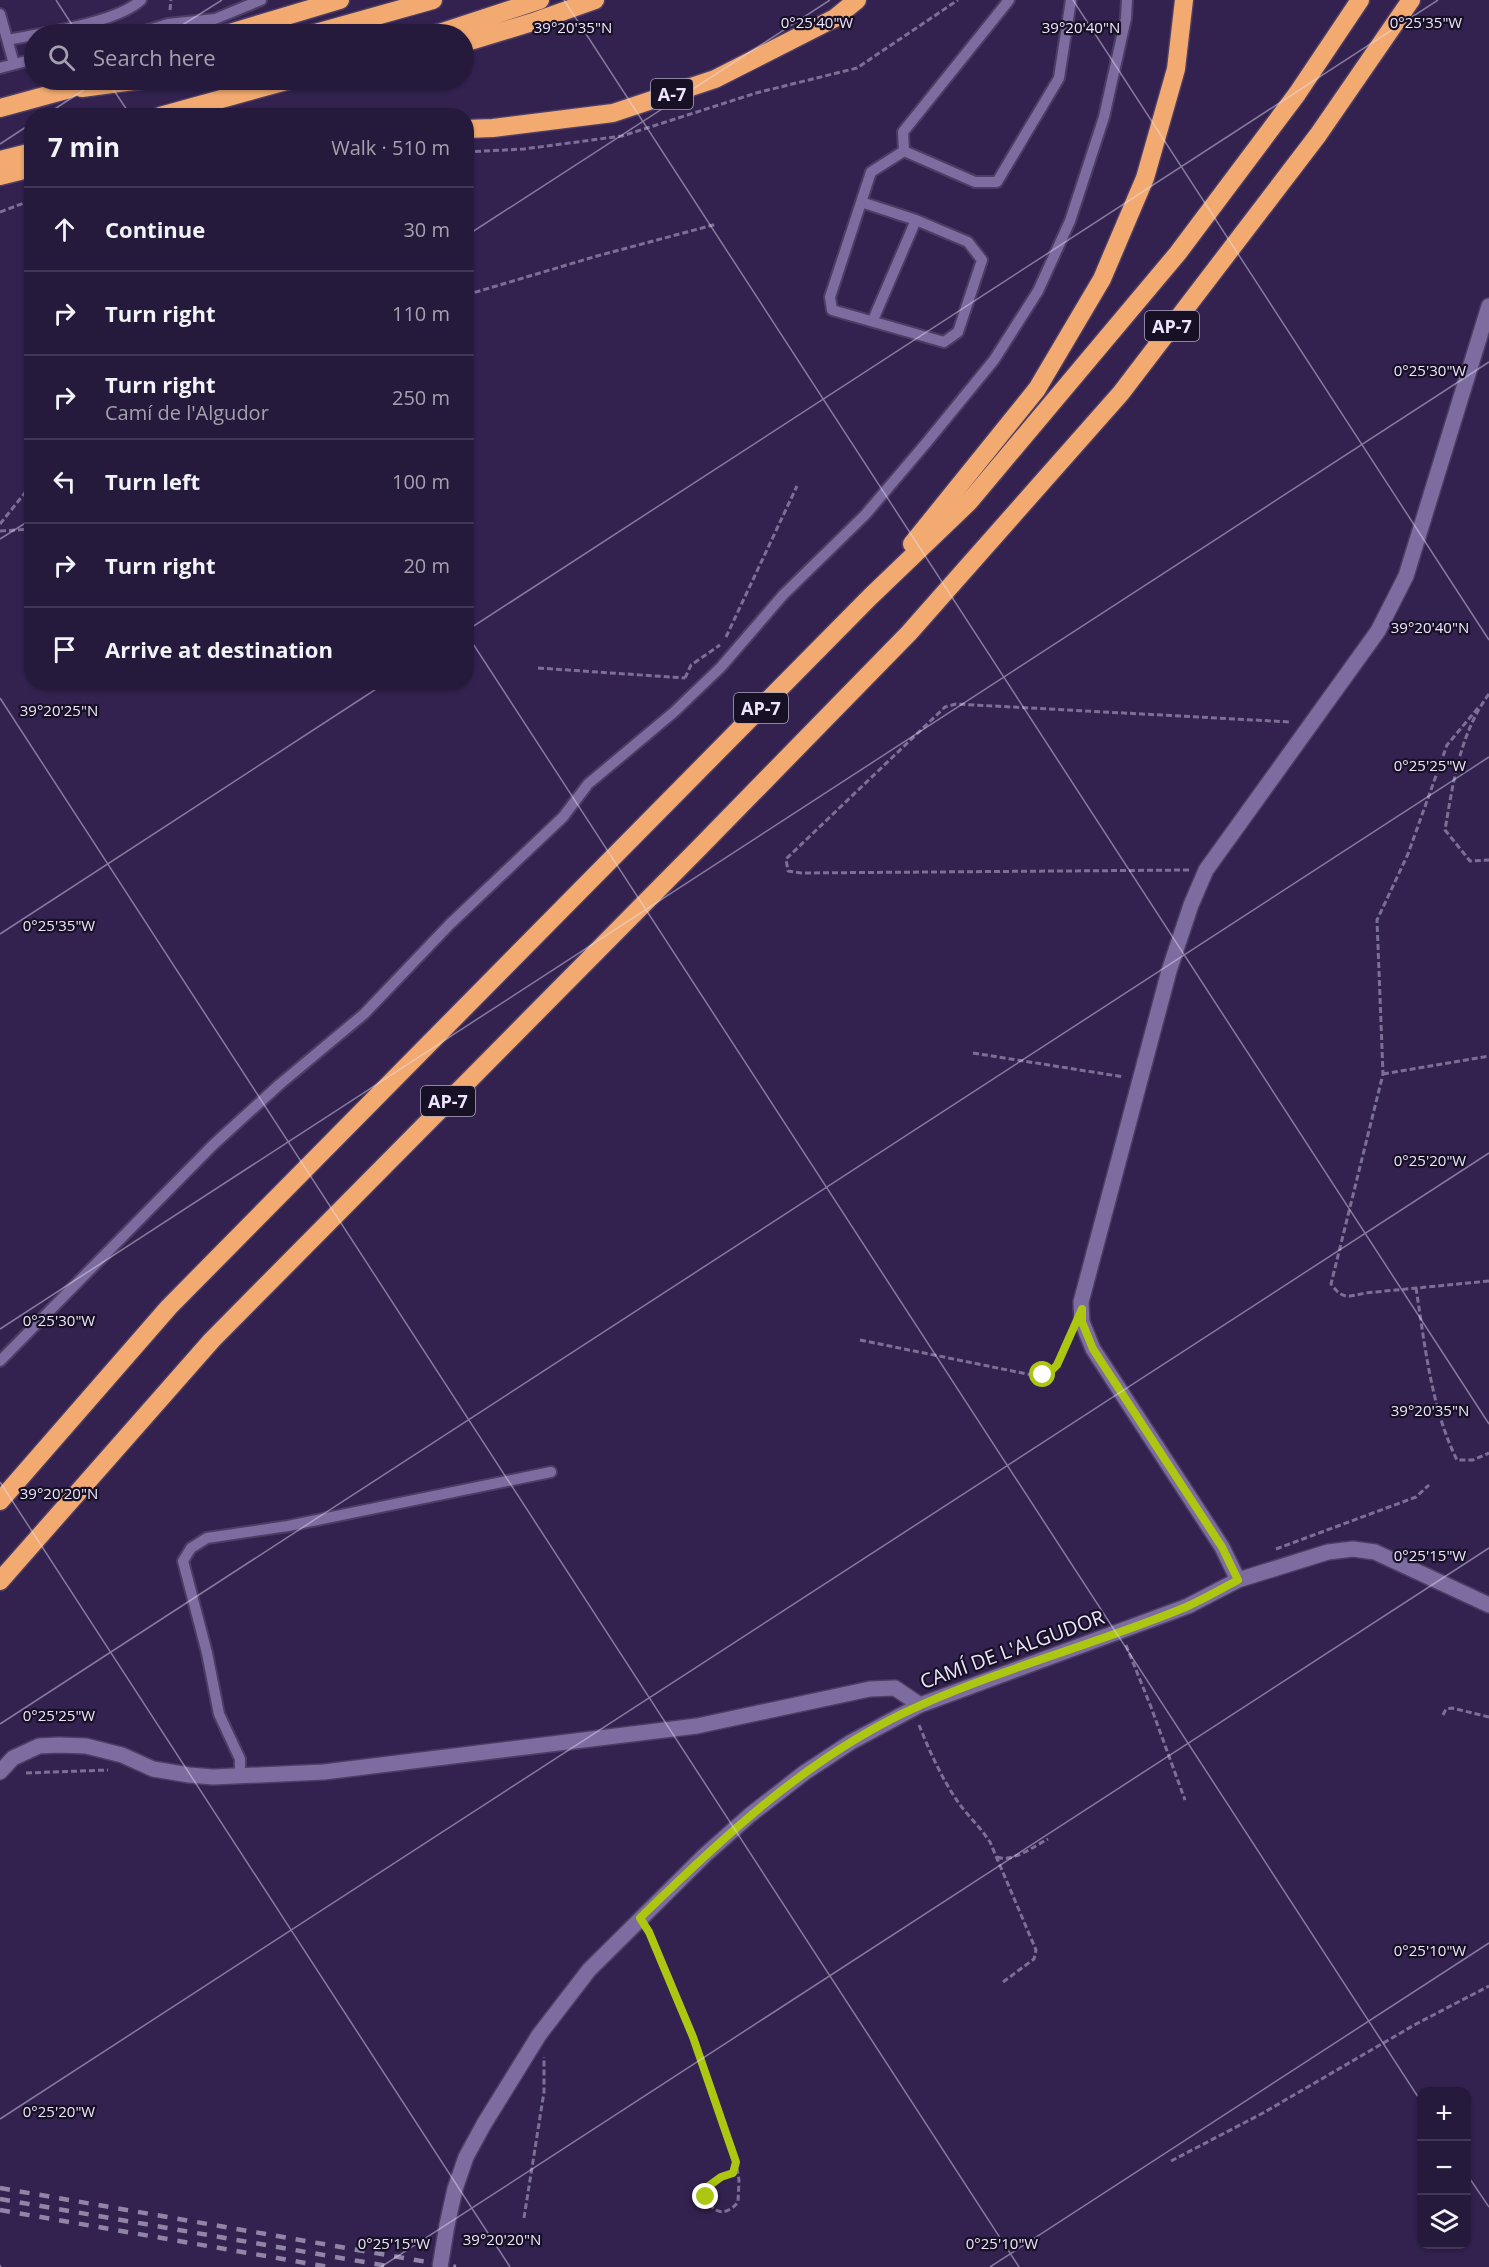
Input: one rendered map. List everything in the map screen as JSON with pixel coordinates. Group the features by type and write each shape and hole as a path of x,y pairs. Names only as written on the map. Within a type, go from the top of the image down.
{"highway":[{"path":"260,24 340,0"},
{"path":"348,24 433,0"},
{"path":"467,24 540,0"},
{"path":"474,40 595,0"},
{"name":"A-7","path":"474,129 613,113 715,79 835,18 858,0"},
{"path":"870,597 1037,389 1102,279 1148,167 1176,69 1184,0"},
{"name":"AP-7","path":"0,1501 169,1307 870,597 969,502 1178,253 1297,94 1360,0"},
{"name":"AP-7","path":"0,1581 212,1340 917,624 1121,393 1318,135 1411,0"},
{"path":"0,108 66,90"},
{"path":"188,108 252,90"},
{"path":"0,160 24,154"},
{"path":"0,176 24,170"}],"street":[{"path":"1238,1580 1222,1547 1093,1349 1082,1322 1085,1283 1169,971 1191,905 1206,870 1378,631 1406,576 1489,306"},
{"name":"CAMÍ DE L'ALGUDOR","path":"440,2267 455,2189 466,2157 539,2035 589,1970 742,1821 795,1780 851,1742 917,1707 1188,1606 1238,1580 1328,1552 1353,1549 1374,1552 1489,1605"},
{"path":"0,1772 13,1758 39,1746 86,1746 122,1755 153,1769 213,1777 240,1776 324,1772 389,1765 697,1726 870,1689 895,1688 917,1707"}],"lane":[{"path":"79,24 132,9 141,0"},
{"path":"168,24 215,19 261,0"},
{"path":"904,151 903,132 1009,0"},
{"path":"904,151 975,182 997,182 1059,78 1071,0"},
{"path":"0,1361 213,1144 364,1014 450,924 563,817 588,784 674,712 721,667 783,595 866,515 994,360 1038,291 1070,221 1104,117 1126,18 1127,0"},
{"path":"0,14 14,64"},
{"path":"8,40 24,36"},
{"path":"0,68 24,62"},
{"path":"861,202 916,220 968,242 982,260 958,332 944,342 832,310 830,297 861,202 871,172 904,151"},
{"path":"873,321 916,220"},
{"path":"240,1776 240,1759 219,1714 207,1653 183,1562 191,1548 207,1538 288,1526 551,1472"}],"path":[{"path":"0,212 24,203"},
{"path":"474,293 597,256 717,224"},
{"path":"685,678 691,665 724,642 797,486"},
{"path":"0,524 24,494"},
{"path":"0,531 24,529"},
{"path":"538,668 685,678 696,691"},
{"path":"1489,694 1447,746 1408,854 1377,920 1383,1074 1332,1284 1338,1294 1347,1297 1365,1293 1489,1281"},
{"path":"1206,870 801,873 788,871 786,859 945,707 956,704 1312,723"},
{"path":"1478,708 1454,773 1445,830 1470,861 1489,860"},
{"path":"974,1053 1140,1079"},
{"path":"1383,1074 1489,1056"},
{"path":"1416,1288 1430,1375 1449,1443 1457,1460 1473,1460 1489,1453"},
{"path":"860,1340 1036,1376 1050,1372 1057,1365 1082,1309"},
{"path":"1271,1551 1416,1497 1429,1485"},
{"path":"1120,1632 1151,1707 1185,1800"},
{"path":"917,1707 923,1735 945,1780 958,1802 986,1835 1036,1950 1034,1959 1003,1982"},
{"path":"1443,1714 1446,1709 1452,1708 1489,1717"},
{"path":"26,1773 118,1770"},
{"path":"997,1857 1003,1859 1013,1857 1048,1839"},
{"path":"640,1918 649,1932 693,2037 737,2164 738,2202 727,2211 712,2208 708,2203 706,2188 721,2177 733,2173 737,2164"},
{"path":"1171,2161 1263,2113 1445,2008 1489,1986"},
{"path":"524,2218 544,2092 545,2059 539,2035"}],"railway":[{"path":"0,2188 456,2267"},
{"path":"0,2199 393,2267"},
{"path":"0,2210 329,2267"}],"route":[{"path":"706,2197 706,2188 721,2177 733,2173 737,2164 693,2037 649,1932 640,1918 750,1815 804,1773 851,1742 920,1705 1188,1606 1238,1580 1222,1547 1093,1349 1082,1322 1082,1309 1057,1365 1043,1375"}]}
